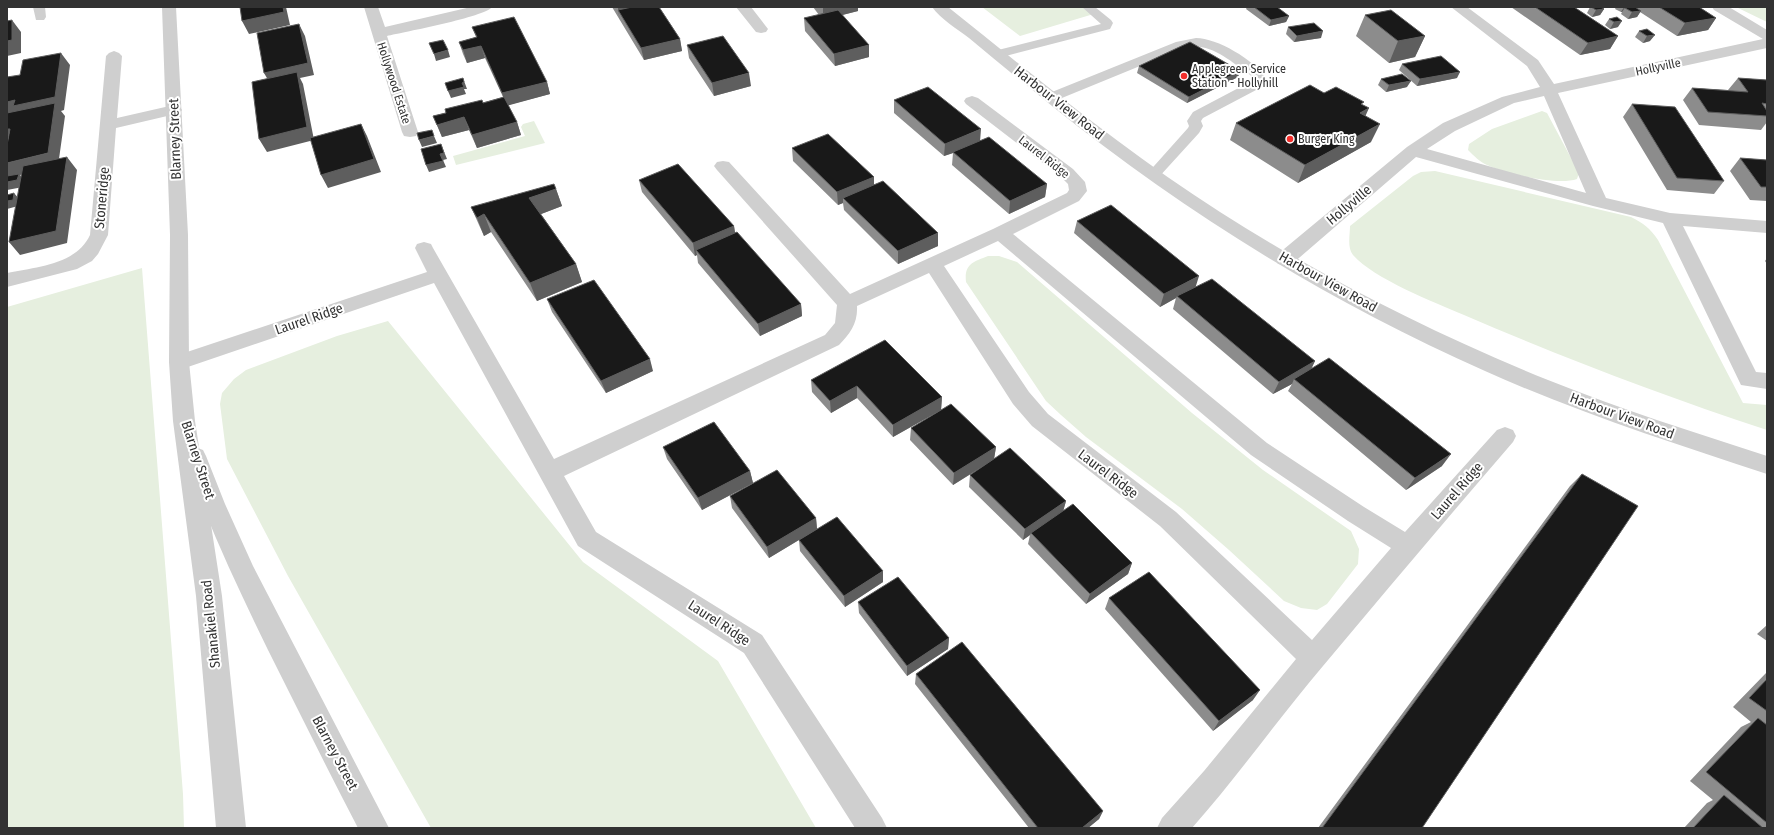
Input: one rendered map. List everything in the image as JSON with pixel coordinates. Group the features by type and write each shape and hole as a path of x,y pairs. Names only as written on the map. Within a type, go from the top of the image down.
{"street":[{"name":"Blarney Street","path":"169,7 179,235 180,362 184,421 206,487 235,558 374,828"},
{"name":"Hollywood Estate","path":"371,7 410,132"},
{"name":"Hollywood Estate","path":"379,33 468,13 485,7"},
{"path":"743,7 761,29"},
{"name":"Harbour View Road","path":"939,7 1113,146 1153,175 1214,217 1357,300 1424,333 1503,369 1589,405 1691,441 1767,465"},
{"path":"1458,7 1533,63 1549,90 1599,202"},
{"path":"1719,7 1767,36"},
{"name":"Hollyville","path":"1285,259 1413,151 1449,127 1484,110 1508,100 1549,90 1767,43"},
{"name":"Stoneridge","path":"7,280 68,265 84,257 94,247 99,235 114,56"},
{"name":"Laurel Ridge","path":"847,303 1000,233 1073,197 1078,191 1076,182 1067,173 972,101"},
{"path":"109,125 174,110"},
{"path":"1413,151 1670,220 1767,227"},
{"path":"549,472 832,340 844,327 848,315 847,303 723,166"},
{"path":"1670,220 1749,379 1767,381"},
{"path":"1000,233 1259,449 1356,514 1408,546"},
{"name":"Laurel Ridge","path":"424,248 587,539 753,644 872,828"},
{"name":"Laurel Ridge","path":"933,264 1021,398 1040,420 1168,519 1313,658"},
{"name":"Laurel Ridge","path":"180,362 438,275"},
{"name":"Shanakiel Road","path":"184,421 209,596 231,828"},
{"name":"Laurel Ridge","path":"1172,828 1214,782 1313,658 1365,599 1408,546 1505,436"}],"lane":[{"path":"998,54 1106,26 1107,23 1088,7"},
{"path":"1052,97 1180,44 1192,42 1211,44 1254,71 1259,77 1253,86 1198,115 1194,121 1196,126 1194,130 1153,175"}],"green space":[{"path":"982,7 1089,7 1097,13 1020,36"},
{"path":"1736,7 1767,7 1767,22"},
{"path":"1542,111 1547,113 1579,173 1577,179 1568,181 1545,180 1507,172 1484,164 1468,150 1469,144 1492,129"},
{"path":"534,121 545,143 456,165 453,156 525,136 521,127 523,124"},
{"path":"1435,171 1631,217 1646,226 1658,240 1743,403 1767,405 1767,430 1614,376 1539,346 1437,304 1389,281 1363,264 1351,252 1349,241 1350,226 1413,176 1421,172"},
{"path":"988,256 999,256 1017,262 1192,413 1263,470 1351,531 1359,549 1358,564 1327,604 1317,610 1301,608 1284,601 1182,509 1086,437 1046,401 966,282 966,271 968,267 974,262"},
{"path":"142,268 183,794 184,828 7,828 7,307"},
{"path":"388,321 583,562 718,661 816,828 431,828 288,576 227,459 220,404 222,393 234,379 246,370 337,336"}],"building":[{"path":"240,7 283,7 284,12 242,21"},
{"path":"632,7 659,7 680,39 641,48 618,10"},
{"path":"1254,7 1277,7 1289,16 1271,20"},
{"path":"1535,7 1574,7 1618,36 1588,43"},
{"path":"1591,7 1601,7 1604,9 1596,10"},
{"path":"1635,7 1641,11 1632,12 1625,8"},
{"path":"1659,7 1699,7 1716,18 1685,23"},
{"path":"838,10 869,45 834,54 804,18"},
{"path":"1391,10 1425,36 1398,41 1365,15"},
{"path":"514,17 547,82 502,93 481,46 463,50 459,42 477,37 472,27"},
{"path":"1617,17 1622,21 1614,22 1609,19"},
{"path":"12,20 12,40 7,41 7,21"},
{"path":"1314,23 1323,31 1297,36 1288,27"},
{"path":"299,24 308,63 264,73 257,33"},
{"path":"1647,29 1655,35 1647,36 1639,31"},
{"path":"723,36 749,73 712,83 687,45"},
{"path":"443,40 448,50 434,54 429,43"},
{"path":"1190,42 1240,71 1189,97 1139,66"},
{"path":"61,53 55,97 13,106 15,100 7,102 7,77 20,75 23,60"},
{"path":"1441,56 1460,72 1420,79 1402,64"},
{"path":"297,72 307,127 259,139 252,82"},
{"path":"1402,74 1411,81 1389,85 1381,79"},
{"path":"463,78 464,82 462,83 464,87 448,91 445,83"},
{"path":"1738,78 1767,80 1767,104 1762,103 1767,111 1767,116 1708,112 1692,88 1748,92"},
{"path":"1310,85 1324,93 1336,87 1364,102 1361,104 1369,108 1360,113 1380,124 1305,165 1236,123"},
{"path":"928,87 981,129 945,144 894,100"},
{"path":"504,97 517,122 472,135 464,117 437,125 433,116 446,113 445,109 482,100 483,103"},
{"path":"55,103 48,153 7,163 7,145 10,129 7,129 7,113"},
{"path":"1632,104 1675,107 1724,181 1677,178"},
{"path":"361,124 374,159 321,175 310,138"},
{"path":"432,130 434,136 419,140 417,133"},
{"path":"828,134 874,177 837,192 792,148"},
{"path":"989,137 1047,184 1010,201 953,152"},
{"path":"441,144 444,153 440,154 443,161 426,165 421,149"},
{"path":"67,157 56,231 9,242 23,166"},
{"path":"1740,158 1767,160 1767,187 1761,187"},
{"path":"678,164 734,226 693,243 639,180"},
{"path":"19,174 17,180 7,182 7,176"},
{"path":"883,181 938,233 898,251 843,198"},
{"path":"554,184 556,189 529,198 576,264 530,283 484,214 477,218 471,207"},
{"path":"14,193 13,200 7,201 7,195"},
{"path":"1111,205 1199,276 1164,294 1077,221"},
{"path":"737,232 801,304 758,324 696,250"},
{"path":"1212,279 1315,361 1279,382 1177,296"},
{"path":"594,280 650,359 601,381 547,299"},
{"path":"885,340 942,397 893,425 857,386 830,401 811,380"},
{"path":"1329,358 1451,454 1415,478 1294,379"},
{"path":"951,404 996,447 954,473 911,428"},
{"path":"714,422 750,471 698,498 663,447"},
{"path":"1010,448 1066,501 1025,529 970,475"},
{"path":"777,470 816,518 767,547 730,496"},
{"path":"1582,474 1638,506 1422,828 1322,828"},
{"path":"1073,504 1132,563 1090,594 1031,533"},
{"path":"837,517 883,571 844,596 799,540"},
{"path":"1149,572 1260,690 1219,721 1109,598"},
{"path":"898,577 949,638 907,666 858,602"},
{"path":"962,642 1103,811 1082,828 1038,828 916,674"},
{"path":"1767,679 1767,711 1749,698"},
{"path":"1758,718 1767,725 1767,823 1706,772"},
{"path":"1724,795 1763,828 1693,828"}],"place":[{"name":"Applegreen Service Station - Hollyhill","path":"1184,76"},
{"name":"Burger King","path":"1290,139"}]}
